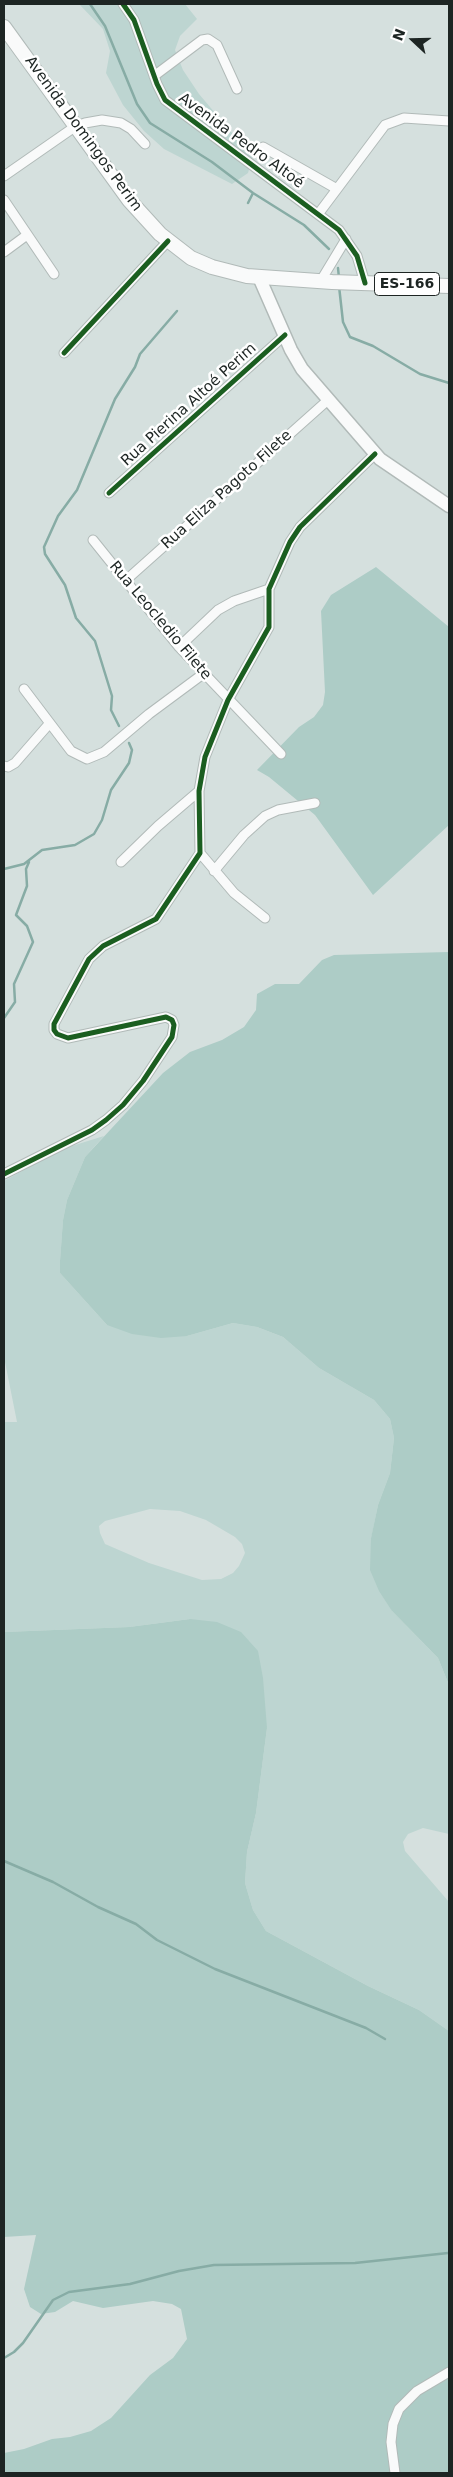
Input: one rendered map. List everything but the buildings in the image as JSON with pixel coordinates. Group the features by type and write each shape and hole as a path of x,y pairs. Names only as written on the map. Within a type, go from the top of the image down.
{"main road":[{"name":"Avenida Domingos Perim","path":"4,27 129,200 168,241 192,258 212,266 259,277 365,283"},
{"name":"ES-166","path":"365,283 449,286"}],"street":[{"name":"Avenida Pedro Altoé","path":"123,4 134,20 160,92 171,106 319,213 346,239 357,256 365,283"},
{"path":"154,76 202,40 208,39 217,46 238,89"},
{"path":"319,213 385,125 404,118 449,121"},
{"path":"4,176 76,126 94,121 116,121 131,129 145,144"},
{"path":"263,147 337,189"},
{"path":"4,200 54,274"},
{"path":"4,252 28,235"},
{"path":"326,282 346,239"},
{"path":"64,353 168,241"},
{"path":"259,277 297,361 328,400 375,454 403,476 449,506"},
{"name":"Rua Pierina Altoé Perim","path":"109,493 285,335"},
{"name":"Rua Eliza Pagoto Filete","path":"125,581 328,400"},
{"path":"4,1174 92,1130 106,1120 123,1105 143,1081 172,1037 174,1025 172,1020 166,1017 74,1037 61,1037 54,1030 56,1017 95,952 149,923 161,914 200,853 199,791 205,757 228,700 269,627 269,589 290,542 300,527 375,454"},
{"name":"Rua Leocledio Filete","path":"93,540 179,647 281,754"},
{"path":"179,647 222,607 269,589"},
{"path":"24,689 65,745 82,758 98,757 149,714 203,674"},
{"path":"4,766 8,767 15,763 49,724"},
{"path":"121,862 158,826 199,791"},
{"path":"214,871 244,834 265,816 278,810 314,803"},
{"path":"200,853 234,893 265,918"},
{"path":"395,2473 391,2442 393,2424 400,2409 418,2391 449,2372"}],"shaded area":[{"path":"79,4 185,4 197,19 180,36 175,50 183,70 199,94 232,133 254,152 248,173 232,184 164,149 144,131 123,105 106,73 110,51 103,29"},
{"path":"104,1136 85,1157 67,1200 63,1220 60,1273 107,1325 187,1336 233,1323 257,1327 283,1337 319,1368 374,1400 390,1419 394,1438 390,1473 378,1505 371,1539 392,1611 438,1658 449,1685 449,1834 423,1828 408,1834 403,1842 405,1851 449,1902 449,2031 419,2010 368,1986 266,1931 253,1910 245,1883 247,1852 256,1813 267,1728 190,1619 129,1627 4,1632 4,1422 17,1422 4,1357 4,1181 62,1149","holes":["150,1509 180,1511 206,1520 235,1537 242,1544 245,1553 239,1566 233,1573 221,1579 202,1580 149,1563 105,1544 100,1533 99,1526 105,1521"]}],"green space":[{"path":"376,567 449,627 449,825 373,895 315,815 269,777 257,770 299,727 314,717 323,705 325,692 321,611 331,595"},
{"path":"449,952 449,1685 438,1658 392,1611 379,1591 370,1570 371,1538 378,1505 390,1473 394,1438 390,1419 374,1400 319,1368 283,1337 257,1327 233,1323 187,1336 161,1338 132,1334 107,1325 60,1273 60,1261 63,1220 67,1200 85,1157 163,1073 190,1052 222,1040 244,1027 256,1010 257,994 275,984 299,984 322,960 334,955"},
{"path":"190,1619 217,1622 241,1632 258,1651 263,1678 267,1728 256,1813 247,1852 245,1883 253,1910 266,1931 368,1986 419,2010 449,2031 449,2473 4,2473 4,2453 24,2449 52,2439 70,2437 91,2431 111,2418 150,2375 173,2358 187,2339 181,2309 172,2304 153,2301 103,2308 73,2301 55,2312 41,2314 30,2307 24,2289 36,2235 4,2237 4,1632 129,1627"}],"waterway":[{"path":"90,4 105,26 137,104 150,123 212,162 253,193 304,225 329,249"},
{"path":"248,203 253,193"},
{"path":"338,268 339,278"},
{"path":"339,286 343,322 350,337 373,346 420,374 449,383"},
{"path":"119,726 111,710 112,696 95,641 76,618 65,585 45,554 44,547 58,516 77,490 115,399 135,367 140,354 177,311"},
{"path":"4,869 24,864 42,850 75,845 94,834 102,820 111,790 129,763 132,750 129,743"},
{"path":"4,1018 15,1002 14,984 33,942 27,926 16,915 27,886 26,869 29,862"},
{"path":"4,1861 53,1882 98,1907 136,1924 157,1940 215,1969 366,2028 385,2039"},
{"path":"4,2358 23,2343 53,2300 69,2292 130,2284 179,2271 214,2265 355,2263 448,2253"}],"cycle path":[{"path":"123,4 134,20 157,84 165,100 339,230 357,256 365,283"},
{"path":"64,353 168,241"},
{"path":"109,493 285,335"},
{"path":"4,1174 92,1130 106,1120 123,1105 143,1081 172,1037 174,1025 172,1020 166,1017 68,1038 57,1034 54,1030 54,1024 89,959 103,946 156,919 200,853 199,791 205,757 228,700 269,627 269,589 290,542 300,527 375,454"}]}
